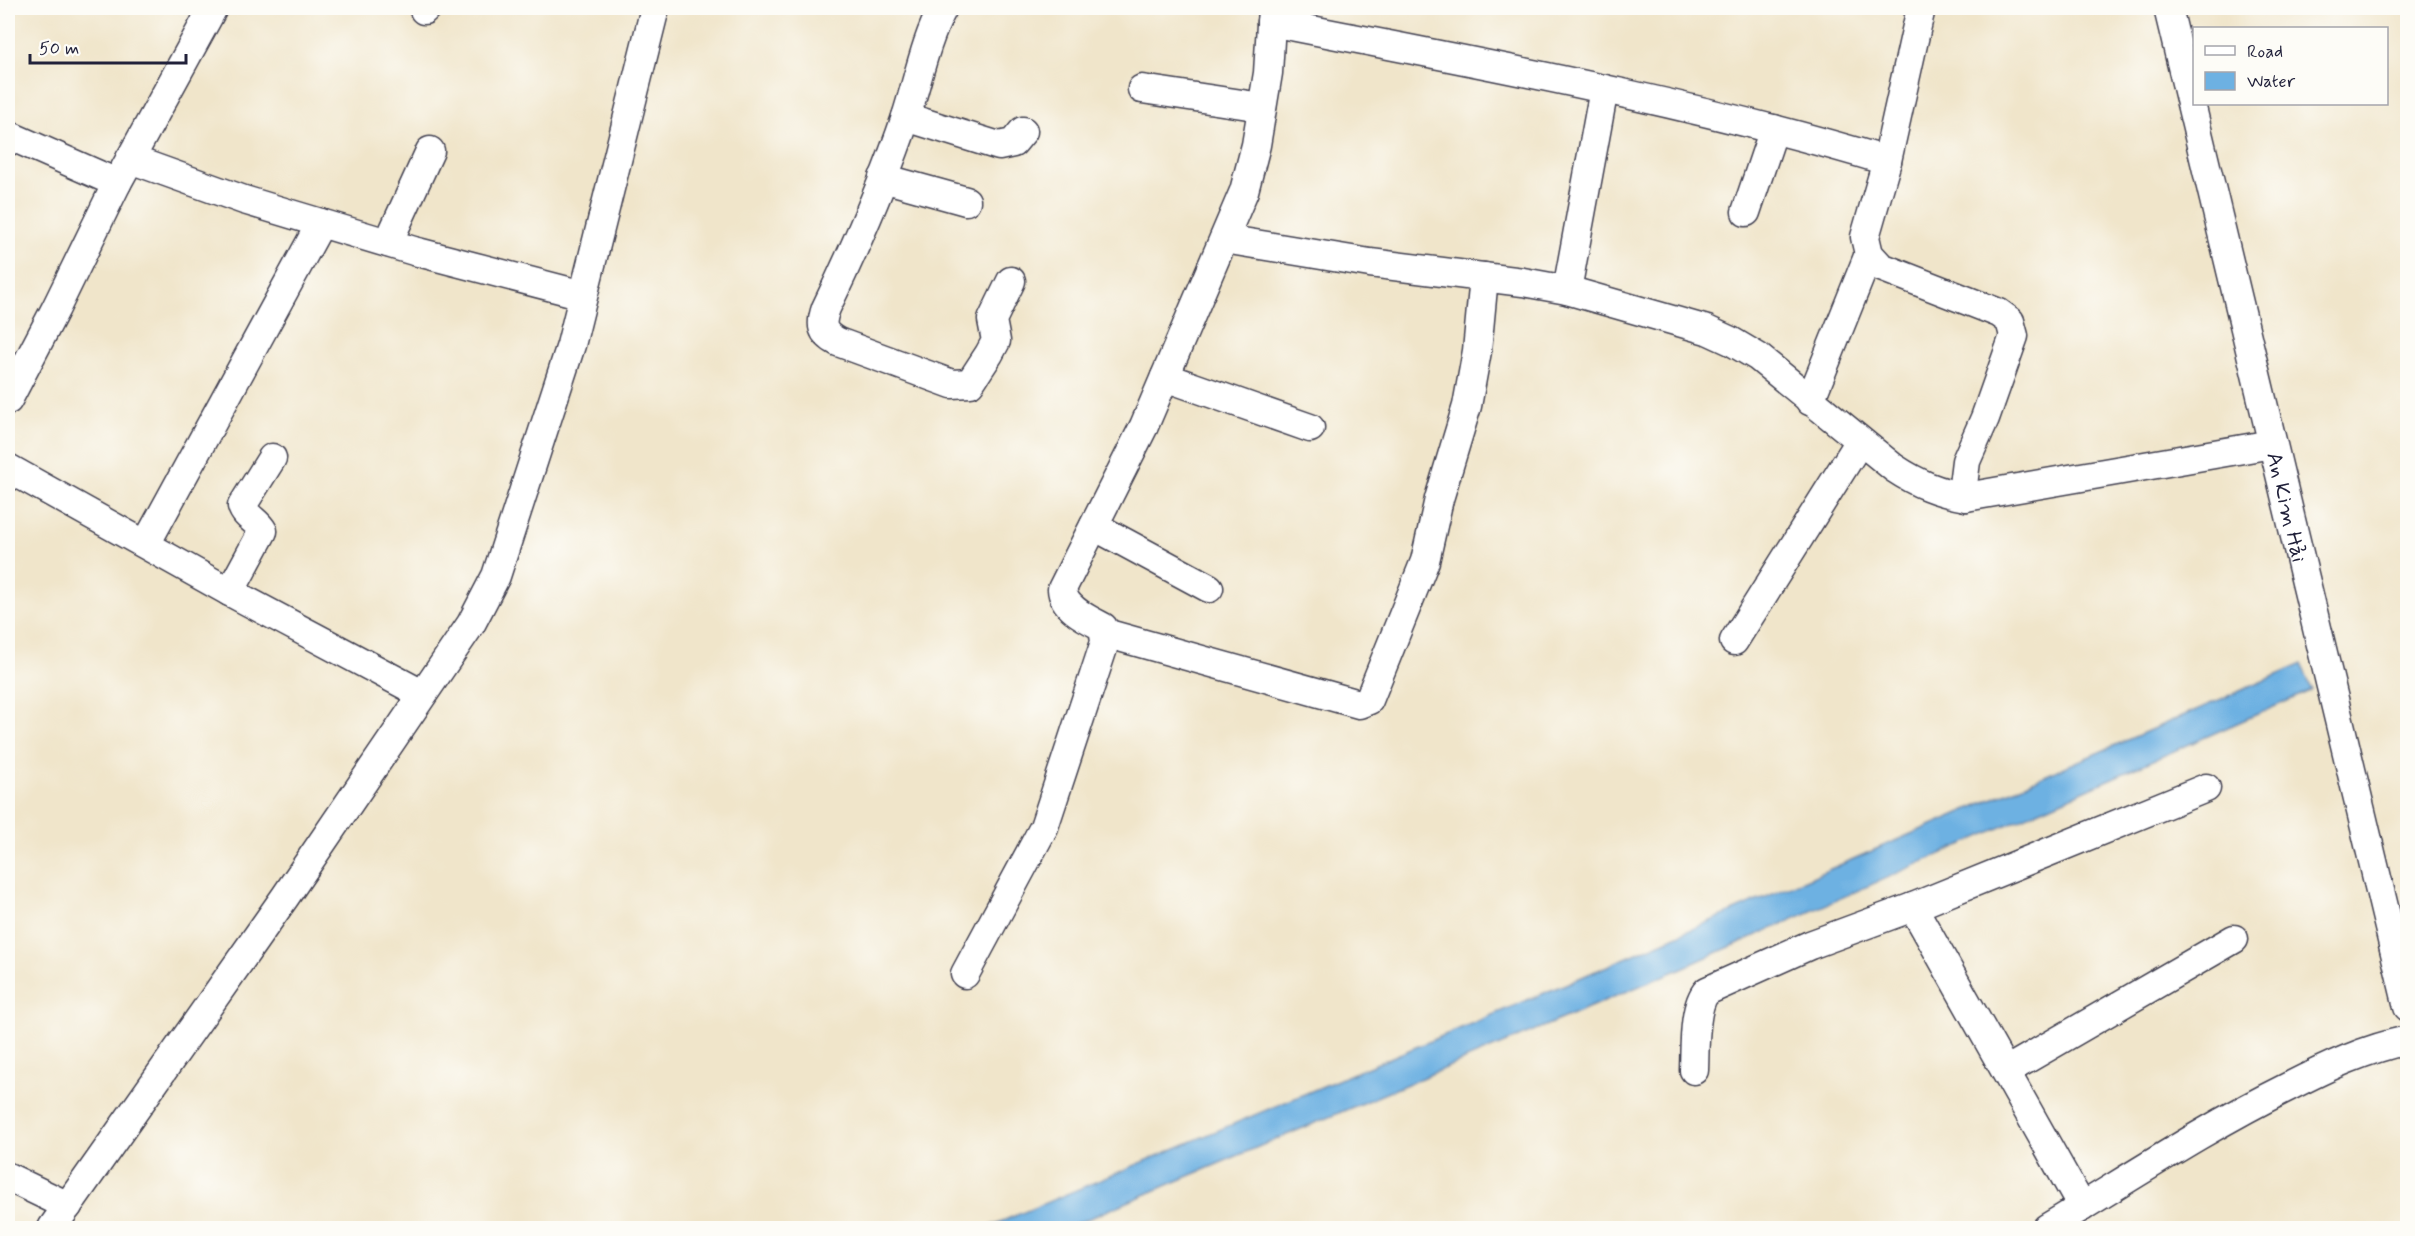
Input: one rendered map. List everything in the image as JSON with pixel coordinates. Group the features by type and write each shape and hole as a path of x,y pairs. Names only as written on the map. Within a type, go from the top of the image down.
{"street":[{"path":"8,400 123,171 213,8"},
{"path":"8,1177 60,1217 285,897 471,624 496,576 571,345 655,8"},
{"path":"943,8 929,40 906,117 883,178 822,319 822,330 827,336 952,384 965,384 973,380 996,341 992,320 1011,280"},
{"path":"1921,8 1887,161 1865,237 1869,254 1881,267 1999,313 2010,321 2014,336 1985,418 1966,461 1963,485 1966,497"},
{"name":"An Kim Hải","path":"2168,8 2408,1008"},
{"path":"965,975 1044,827 1105,642 1103,627 1070,607 1062,596 1062,589 1144,426 1244,191 1256,146 1268,73 1271,15 1774,129 1887,161"},
{"path":"1142,89 1262,107"},
{"path":"1567,290 1604,89"},
{"path":"906,117 999,146 1013,143 1023,131"},
{"path":"1746,212 1774,129"},
{"path":"8,135 123,171 244,200 388,243 583,295"},
{"path":"388,243 430,151"},
{"path":"883,178 966,201"},
{"path":"146,544 321,223"},
{"path":"1224,239 1370,263 1567,290 1685,323 1731,341 1758,357 1860,441 1916,483 1936,491 1966,497 2272,444"},
{"path":"1810,401 1869,254"},
{"path":"1105,633 1359,705 1370,700 1425,561 1439,498 1467,406 1477,351 1484,277"},
{"path":"1165,377 1310,428"},
{"path":"1734,641 1860,441"},
{"path":"230,592 263,531 259,524 244,512 242,506 272,458"},
{"path":"8,468 230,592 422,694"},
{"path":"1094,526 1209,588"},
{"path":"1694,1070 1698,1013 1703,996 1707,991 1810,945 1913,907 2206,788"},
{"path":"1913,907 2082,1207"},
{"path":"2006,1071 2234,939"},
{"path":"2048,1228 2174,1149 2267,1097 2331,1065 2386,1044 2408,1040"}],"water":[{"path":"2302,664 2312,690 1680,969 1066,1228 986,1228 1568,983"}]}
